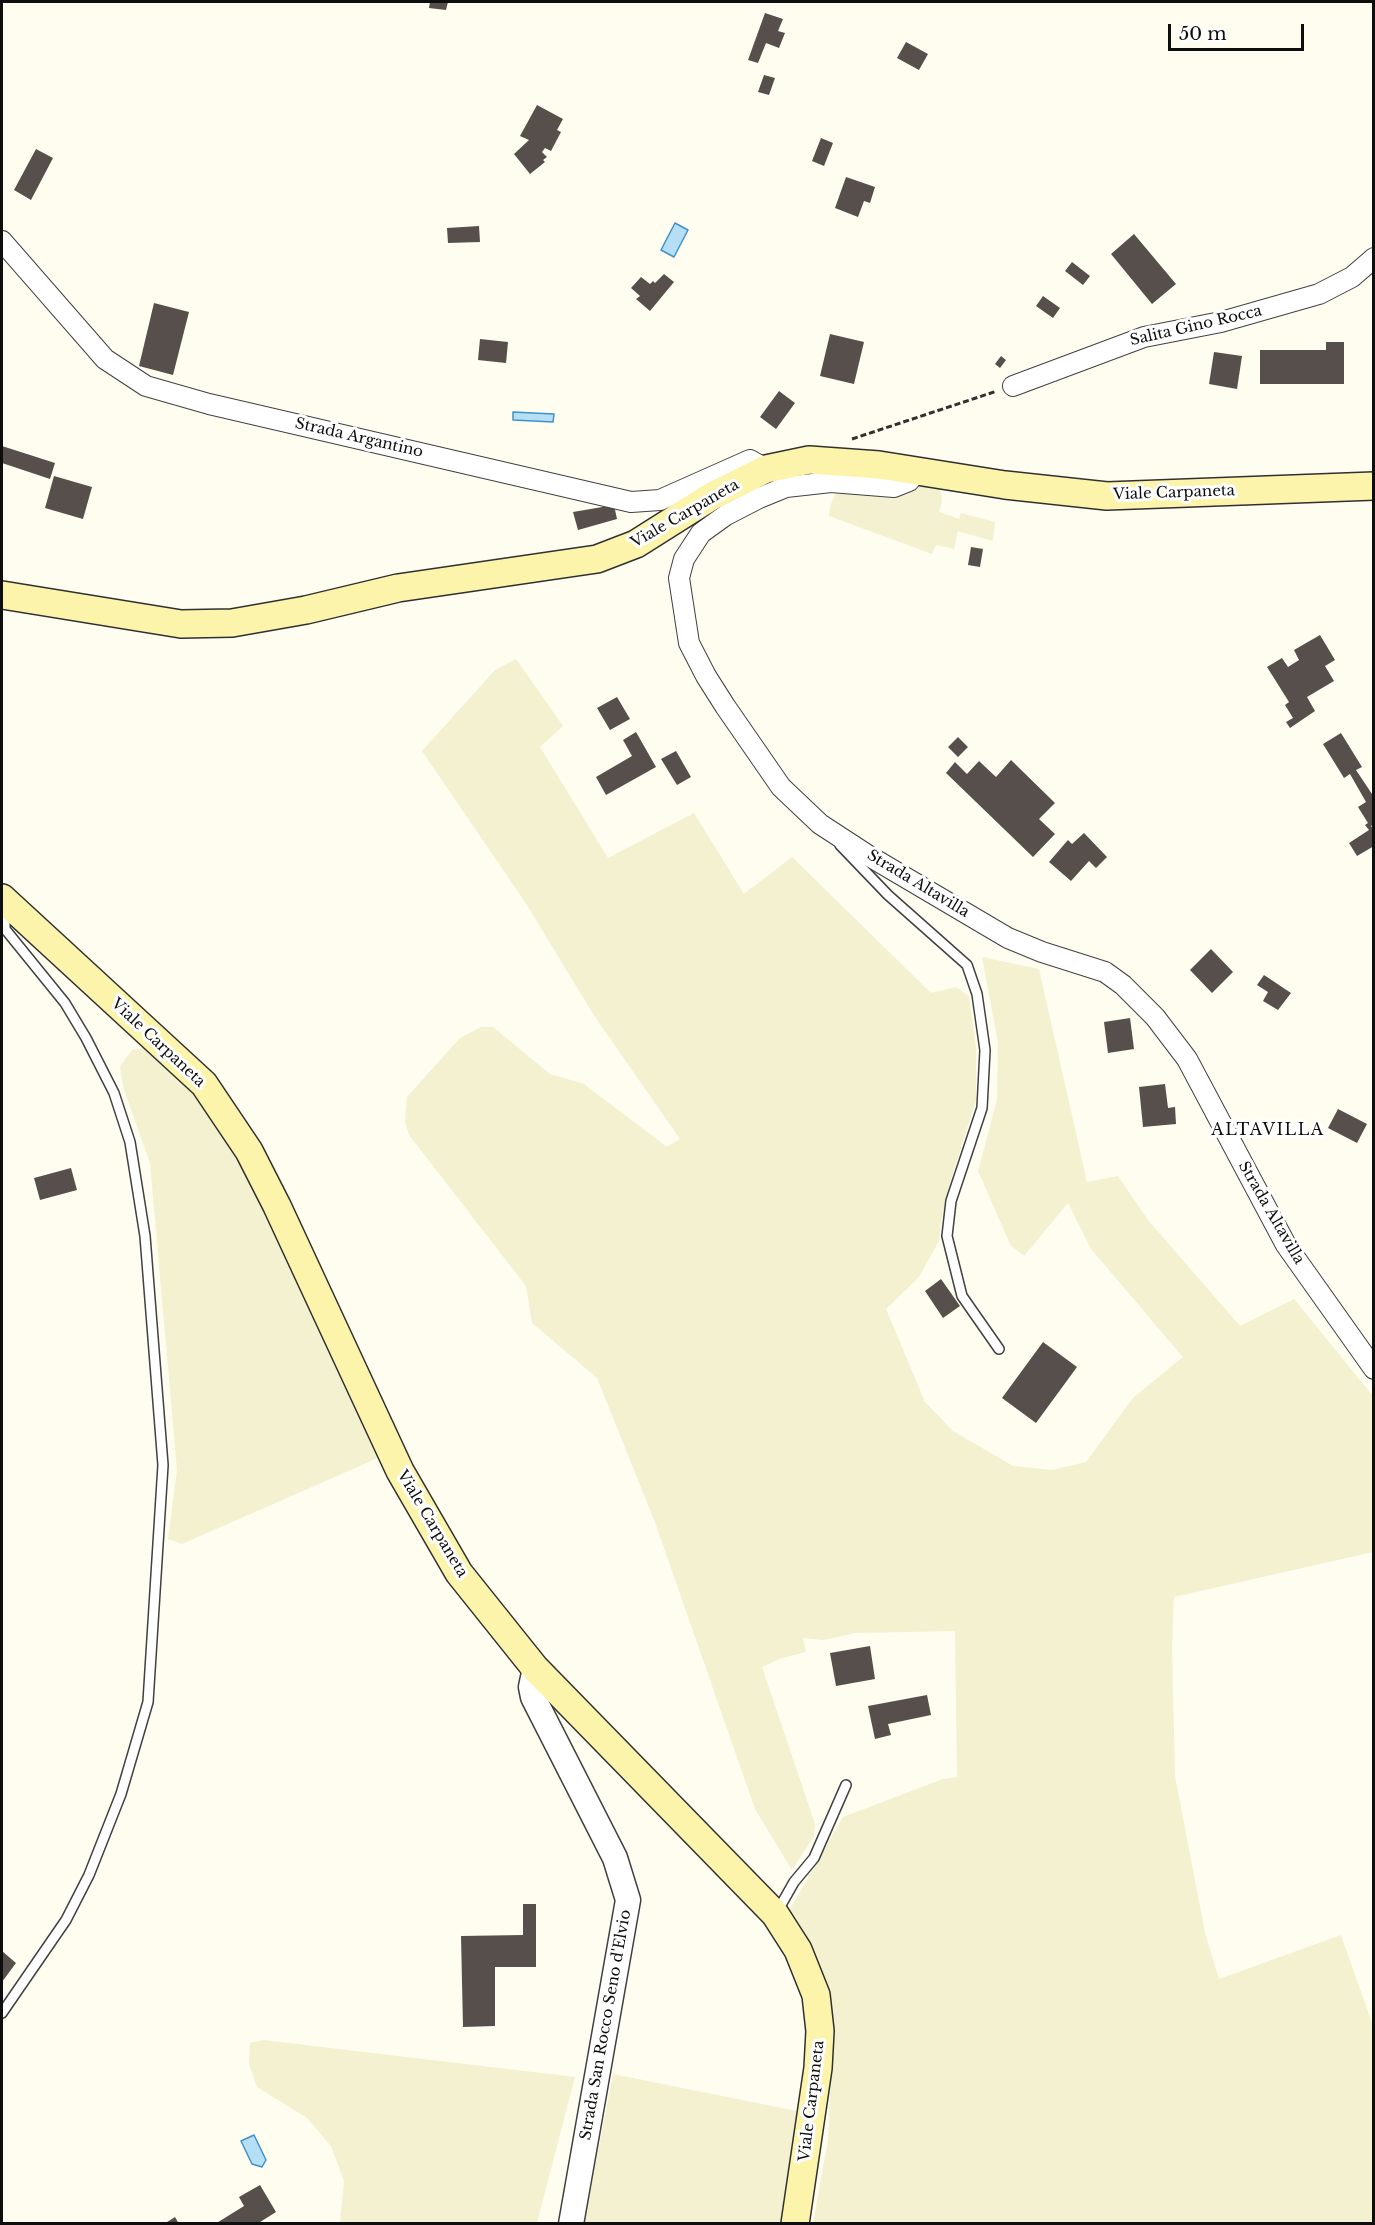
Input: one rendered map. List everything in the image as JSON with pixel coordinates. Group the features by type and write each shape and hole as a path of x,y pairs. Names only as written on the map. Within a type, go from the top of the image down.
{"main road":[{"name":"Viale Carpaneta","path":"2,595 181,624 232,623 306,610 398,588 597,559 636,544 712,496 766,469 809,460 917,470 1005,485 1107,496 1374,486"},
{"name":"Viale Carpaneta","path":"5,901 204,1084 249,1151 406,1481 459,1573 535,1668 775,1914 798,1950 816,1995 820,2031 818,2068 795,2223"}],"street":[{"name":"Strada Argantino","path":"2,241 105,359 146,386 209,404 631,502 660,500 750,460 766,469"},
{"name":"Salita Gino Rocca","path":"1013,386 1128,341 1221,322 1319,294 1352,277 1373,260"},
{"name":"Strada Altavilla","path":"917,470 909,481 894,487 831,482 786,487 726,515 701,533 684,559 679,578 689,643 706,676 782,787 820,824 1008,938 1042,952 1105,972 1123,985 1155,1017 1187,1059 1286,1245 1374,1369"},
{"name":"Strada San Rocco Seno d'Elvio","path":"535,1668 531,1687 533,1697 615,1858 628,1900 571,2223"}],"lane":[{"path":"830,830 844,850 888,895 967,965 977,994 985,1050 982,1108 951,1201 947,1236 962,1296 999,1349"},
{"path":"2,2013 66,1920 89,1875 121,1794 148,1702 163,1466 145,1236 130,1142 114,1093 81,1030 65,1004 5,929 5,901"},
{"path":"775,1914 794,1882 814,1858 846,1785"}],"path":[{"path":"843,442 1013,386"}],"shaded area":[{"path":"921,486 940,488 942,502 939,512 959,519 961,513 995,522 993,541 958,531 954,549 936,545 932,554 829,516 836,493 906,495"},
{"path":"516,659 563,726 540,747 608,858 694,813 744,894 792,857 931,993 956,987 969,996 976,1047 976,1100 952,1176 941,1221 939,1241 919,1277 886,1309 925,1402 953,1431 1013,1466 1052,1470 1086,1462 1133,1398 1183,1357 1091,1249 1068,1203 1024,1256 1011,1246 978,1171 997,1100 998,1043 982,957 1039,969 1087,1182 1118,1176 1148,1220 1240,1326 1294,1299 1373,1396 1373,1552 1174,1597 1172,1648 1175,1776 1205,1933 1219,1979 1341,1935 1373,2026 1373,2223 813,2223 828,2140 833,2022 822,1979 808,1945 789,1911 843,1817 943,1779 957,1777 955,1631 855,1633 824,1640 803,1638 806,1652 782,1658 762,1667 815,1824 814,1836 792,1870 755,1809 656,1525 597,1378 532,1323 526,1286 409,1135 405,1122 407,1097 460,1038 481,1027 493,1027 550,1074 584,1084 667,1147 680,1139 593,1014 527,905 422,751 495,670"},
{"path":"144,1048 175,1071 211,1116 244,1169 378,1458 182,1544 168,1539 177,1470 150,1163 123,1087 120,1066 132,1050"},
{"path":"263,2040 575,2077 537,2223 340,2223 344,2181 331,2146 307,2118 257,2087 249,2064 250,2043"},
{"path":"613,2074 802,2112 783,2223 584,2224"}],"water":[{"path":"675,223 688,230 674,257 661,250"},
{"path":"513,412 554,414 553,422 513,420"},
{"path":"254,2135 266,2160 262,2167 252,2164 241,2141"}],"building":[{"path":"430,2 448,2 446,10 429,8"},
{"path":"765,13 783,19 778,31 785,33 779,48 766,43 758,63 748,60"},
{"path":"906,42 928,54 919,70 897,58"},
{"path":"764,75 775,78 769,95 758,92"},
{"path":"537,105 563,119 557,130 561,132 551,151 545,148 542,152 547,157 543,160 545,162 530,174 514,154 529,140 520,136"},
{"path":"821,138 833,143 824,166 812,161"},
{"path":"36,149 53,158 31,200 14,190"},
{"path":"846,177 875,187 870,203 864,201 858,217 835,208"},
{"path":"479,226 480,242 448,243 447,228"},
{"path":"1134,234 1176,284 1152,304 1111,254"},
{"path":"1072,262 1090,276 1083,285 1065,271"},
{"path":"664,274 674,282 650,311 636,299 640,296 631,288 641,277 650,284 653,281 655,283"},
{"path":"1043,296 1060,308 1053,318 1036,306"},
{"path":"154,303 189,312 173,375 139,366"},
{"path":"830,334 864,342 854,384 820,376"},
{"path":"480,339 508,342 506,363 478,360"},
{"path":"1326,342 1344,342 1344,384 1260,384 1260,350 1326,350"},
{"path":"1214,352 1242,356 1237,389 1209,384"},
{"path":"1001,356 1006,360 1000,368 995,364"},
{"path":"779,391 795,403 776,429 760,417"},
{"path":"2,446 55,463 50,479 2,463"},
{"path":"54,476 92,487 83,519 45,508"},
{"path":"614,505 617,519 578,530 573,512"},
{"path":"971,547 983,549 980,567 968,565"},
{"path":"1320,635 1335,660 1325,666 1334,681 1307,697 1315,711 1290,728 1286,722 1293,718 1285,705 1289,702 1267,667 1282,658 1288,667 1299,660 1294,650"},
{"path":"617,697 630,719 610,730 597,708"},
{"path":"636,732 656,767 606,795 596,777 632,756 623,740"},
{"path":"1341,733 1362,767 1356,770 1374,797 1374,824 1371,826 1374,830 1374,846 1357,856 1349,843 1369,830 1365,825 1368,823 1358,807 1366,802 1350,774 1344,778 1323,744"},
{"path":"958,737 968,747 958,757 948,747"},
{"path":"676,751 691,777 677,785 661,759"},
{"path":"1011,760 1055,803 1039,819 1055,834 1033,857 946,773 955,762 967,774 979,761 996,777"},
{"path":"1084,833 1107,857 1096,868 1089,861 1071,881 1049,862 1068,840 1072,844"},
{"path":"1211,949 1233,972 1212,993 1190,970"},
{"path":"1264,975 1291,993 1278,1010 1263,1001 1268,992 1257,985"},
{"path":"1130,1018 1134,1049 1108,1053 1104,1022"},
{"path":"1165,1084 1168,1108 1175,1107 1176,1124 1143,1127 1139,1087"},
{"path":"1338,1109 1367,1124 1357,1143 1328,1128"},
{"path":"71,1168 77,1190 40,1200 34,1178"},
{"path":"941,1279 960,1306 943,1318 925,1291"},
{"path":"1043,1342 1077,1367 1036,1423 1002,1398"},
{"path":"870,1646 875,1679 836,1686 830,1653"},
{"path":"927,1695 931,1715 888,1724 891,1735 875,1739 868,1706"},
{"path":"523,1904 536,1904 536,1967 495,1967 495,2026 463,2027 461,1936 523,1935"},
{"path":"2,1951 16,1963 2,1982"},
{"path":"260,2185 276,2212 257,2224 215,2224 244,2206 239,2197"},
{"path":"175,2217 179,2224 164,2224"}],"district":[{"name":"ALTAVILLA","path":"1268,1130"}]}
